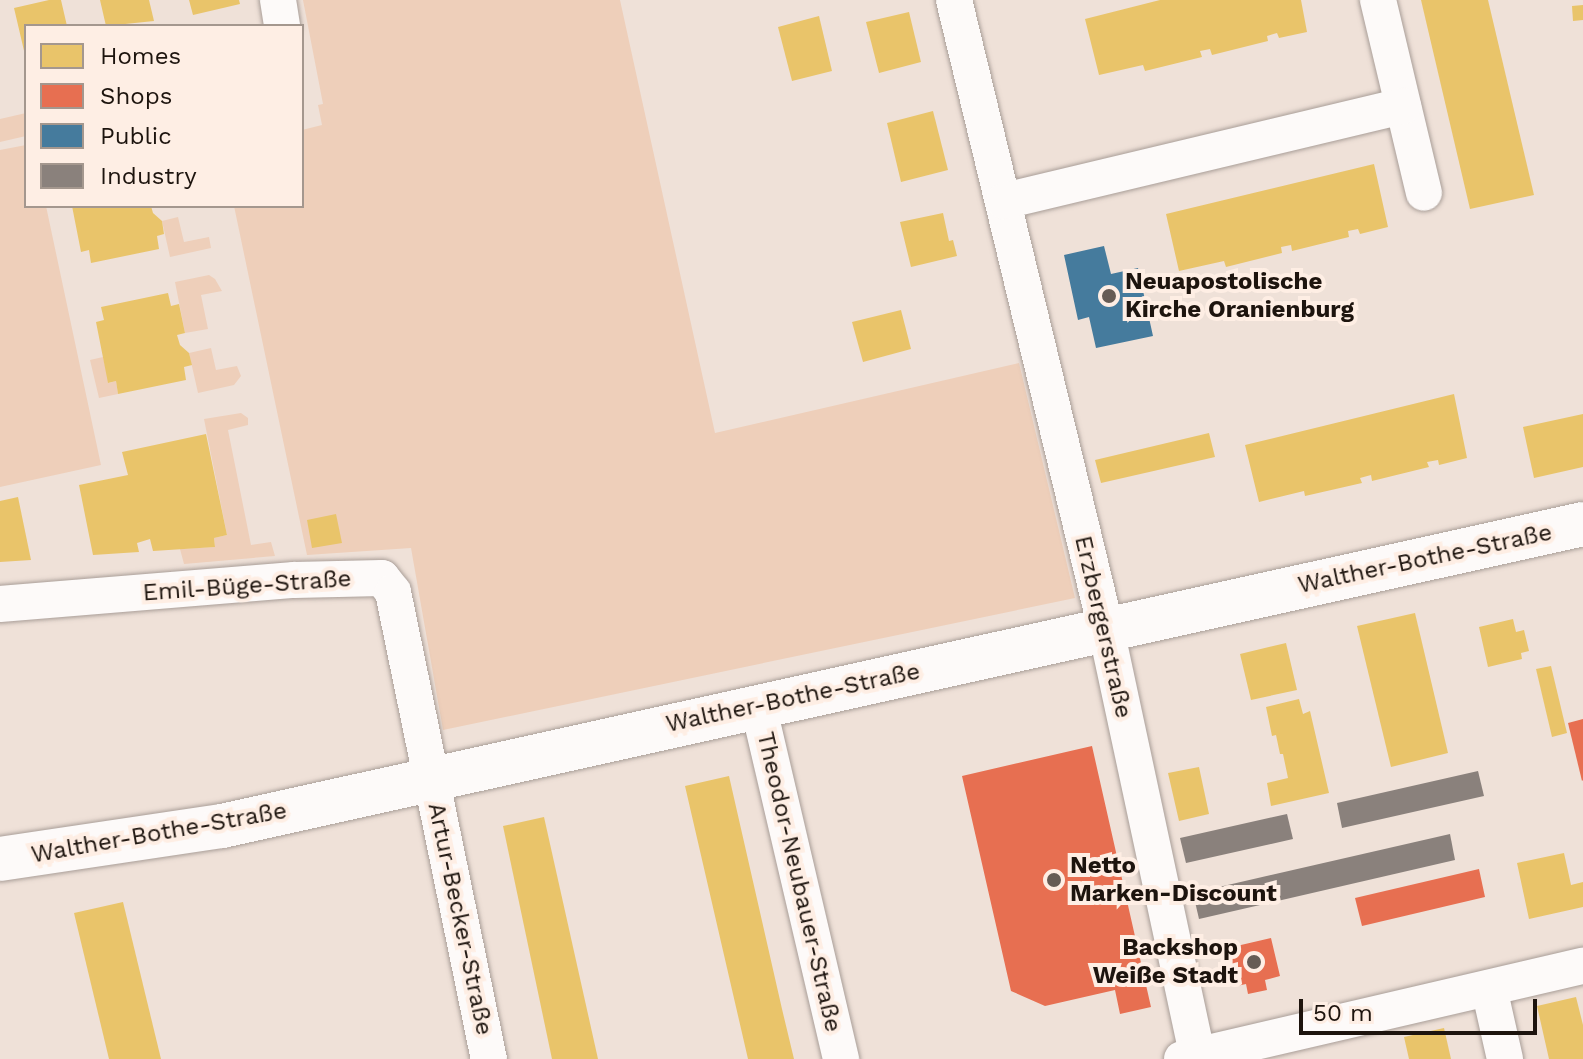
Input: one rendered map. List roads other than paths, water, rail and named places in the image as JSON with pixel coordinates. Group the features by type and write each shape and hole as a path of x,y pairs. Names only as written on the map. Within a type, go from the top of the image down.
{"street":[{"path":"278,0 282,24"},
{"name":"Erzbergerstraße","path":"954,0 1106,629 1190,1057"},
{"path":"1378,0 1424,193"},
{"path":"1004,201 1403,106"},
{"name":"Walther-Bothe-Straße","path":"0,859 222,826 1583,524"},
{"name":"Emil-Büge-Straße","path":"0,604 294,580 382,578 393,592 431,780"},
{"name":"Theodor-Neubauer-Straße","path":"758,705 841,1059"},
{"name":"Artur-Becker-Straße","path":"431,780 489,1059"},
{"path":"1190,1057 1583,966"},
{"path":"1489,988 1505,1059"}],"place":[{"name":"Neuapostolische Kirche Oranienburg","path":"1109,296"},
{"name":"Netto Marken-Discount","path":"1054,880"},
{"name":"Backshop Weiße Stadt","path":"1254,962"}]}
